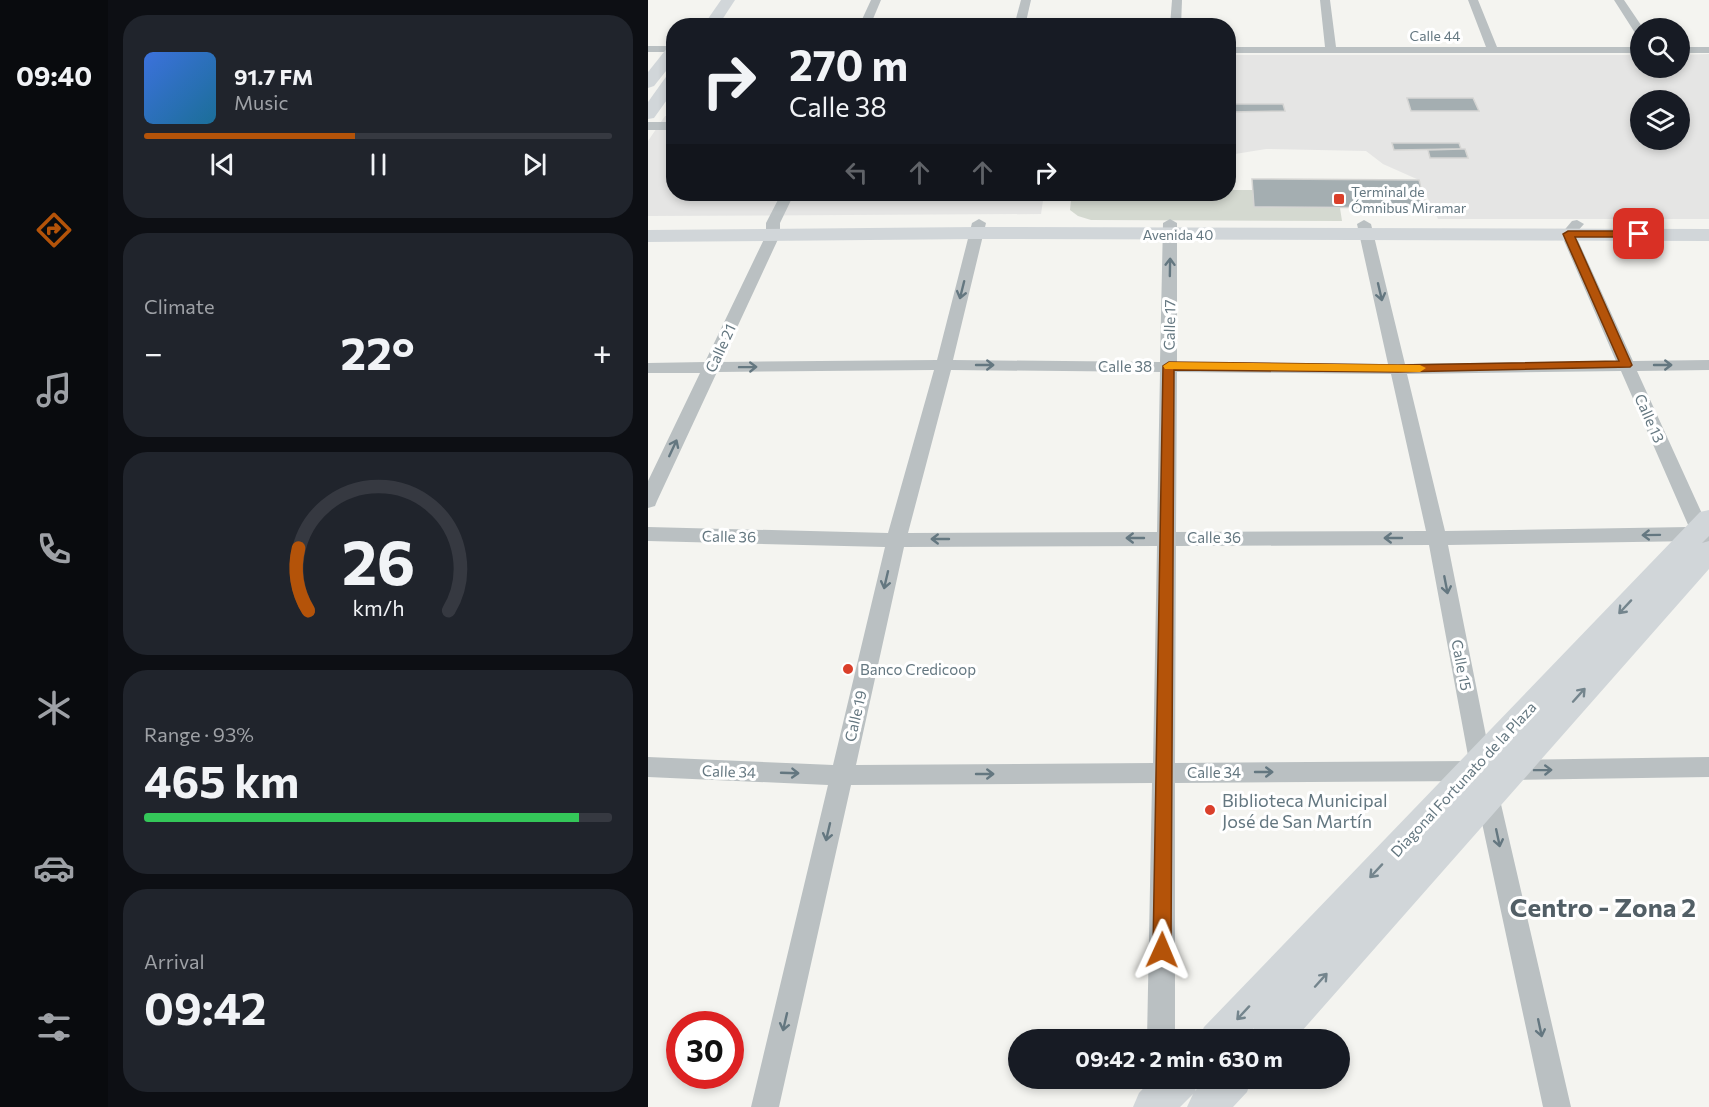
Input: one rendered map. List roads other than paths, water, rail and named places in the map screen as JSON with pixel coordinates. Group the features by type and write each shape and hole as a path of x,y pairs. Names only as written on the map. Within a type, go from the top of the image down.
{"main road":[{"path":"716,18 728,0"},
{"path":"648,84 666,60"},
{"path":"648,114 666,88"},
{"name":"Avenida 40","path":"648,223 773,229"},
{"name":"Avenida 40","path":"648,236 773,229 1573,229 1709,224"},
{"name":"Avenida 40","path":"1573,229 1709,234"},
{"name":"Diagonal Fortunato de la Plaza","path":"1228,1029 1486,774 1704,536"},
{"name":"Diagonal Fortunato de la Plaza","path":"1277,1029 1486,774"},
{"path":"1207,1107 1223,1089"}],"street":[{"path":"868,18 876,0"},
{"path":"1021,18 1026,0"},
{"path":"1175,18 1176,0"},
{"path":"1324,0 1331,50"},
{"path":"1473,0 1493,50"},
{"path":"1619,0 1631,18"},
{"path":"648,49 666,49"},
{"name":"Calle 44","path":"1236,50 1630,50"},
{"path":"1690,50 1709,50"},
{"path":"648,126 666,126"},
{"name":"Calle 21","path":"648,501 711,368 784,201"},
{"name":"Calle 19","path":"765,1107 896,540 944,365 977,228"},
{"name":"Calle 17","path":"1161,1029 1170,229"},
{"name":"Calle 13","path":"1573,229 1626,365 1704,536"},
{"name":"Calle 15","path":"1366,230 1437,538 1557,1107"},
{"name":"Calle 38","path":"648,368 944,365 1398,369 1709,365"},
{"name":"Calle 36","path":"648,534 896,540 1704,536"},
{"name":"Calle 34","path":"648,767 841,775 1164,772 1486,774 1709,767"}],"place":[{"name":"Terminal de Ómnibus Miramar","path":"1339,199"},
{"name":"Banco Credicoop","path":"848,669"},
{"name":"Biblioteca Municipal José de San Martín","path":"1210,810"}],"district":[{"name":"Centro - Zona 2","path":"1603,906"}]}
